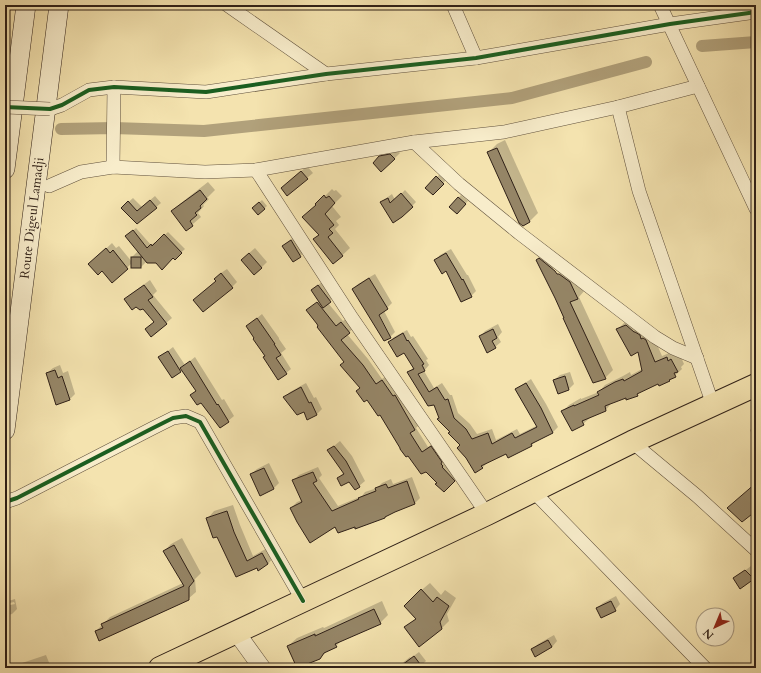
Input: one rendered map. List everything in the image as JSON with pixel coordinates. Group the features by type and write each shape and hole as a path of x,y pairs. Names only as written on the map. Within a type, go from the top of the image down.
{"highway":[{"path":"160,668 486,514 632,442 756,385"}],"main road":[{"path":"5,169 26,5"},
{"name":"Route Digeul Lamadji","path":"5,430 59,5"}],"street":[{"path":"227,5 326,74"},
{"path":"453,5 476,58"},
{"path":"660,5 756,209"},
{"path":"5,107 50,109 62,105 89,90 114,87 206,92 326,74 476,58 670,24 756,12"},
{"path":"49,186 81,172 113,167 205,172 256,170 414,142 504,132 618,107 698,86"},
{"path":"113,167 114,87"},
{"path":"618,107 639,191 713,405"},
{"path":"414,142 459,184 513,228 655,337 673,348 697,358"},
{"path":"256,170 352,318 486,514"},
{"path":"5,502 17,498 173,418 186,416 200,422 303,601"},
{"path":"632,442 697,496 756,550"},
{"path":"533,491 705,668"},
{"path":"236,632 262,668"}],"building":[{"path":"497,148 530,222 523,226 519,223 487,152"},
{"path":"390,154 395,159 381,172 373,163 379,156"},
{"path":"301,171 308,179 287,196 281,188"},
{"path":"436,176 444,184 433,195 425,188"},
{"path":"200,190 207,199 200,206 201,208 195,213 197,215 190,221 193,226 186,231 171,211"},
{"path":"401,193 413,207 393,223 380,202 388,198 390,203"},
{"path":"324,195 326,198 329,196 335,203 325,214 334,225 329,229 333,233 328,237 343,256 333,264 313,239 319,235 302,217 316,205 315,204"},
{"path":"458,197 466,204 457,214 449,207"},
{"path":"150,200 157,208 137,224 121,208 128,201 137,211"},
{"path":"259,202 265,209 258,215 252,208"},
{"path":"133,230 147,248 151,244 152,246 164,234 182,253 175,260 173,258 162,270 156,263 147,263 125,236"},
{"path":"291,240 301,257 293,262 282,246"},
{"path":"106,248 110,253 113,250 128,269 112,283 102,271 98,275 88,264"},
{"path":"249,253 262,268 254,275 241,260"},
{"path":"446,253 462,280 463,279 472,297 461,302 446,271 442,274 434,260"},
{"path":"131,257 141,257 141,268 131,268"},
{"path":"539,258 557,274 570,282 578,299 570,302 606,379 593,383 555,298 536,260"},
{"path":"221,273 233,288 203,312 193,300 216,281 214,279"},
{"path":"369,278 388,309 379,315 391,338 384,341 352,289"},
{"path":"144,285 153,297 148,300 167,324 151,337 145,329 154,322 143,309 140,310 136,307 132,310 124,299"},
{"path":"318,285 331,302 323,308 311,290"},
{"path":"317,302 336,326 341,322 350,333 341,340 363,365 376,384 382,380 393,396 395,395 415,430 410,433 422,452 431,446 442,462 442,467 455,481 444,492 435,484 437,483 426,472 421,474 408,456 406,457 380,415 378,416 367,400 364,402 356,391 360,388 340,365 344,362 306,310"},
{"path":"257,318 281,355 276,358 287,374 278,380 246,326"},
{"path":"626,325 640,335 641,339 643,338 646,340 655,362 667,357 668,361 671,359 678,372 674,373 676,377 659,386 658,384 637,394 638,396 626,400 626,398 605,406 606,411 582,421 584,425 572,431 561,411 599,395 597,392 615,382 623,379 624,381 642,371 638,352 631,356 616,329"},
{"path":"493,329 497,338 492,341 496,348 487,353 479,336"},
{"path":"403,333 424,364 422,365 425,371 418,374 429,392 437,387 445,400 448,399 454,418 466,429 472,439 488,433 492,444 512,433 515,438 537,427 515,389 526,383 541,408 553,433 508,458 506,454 481,466 483,468 475,473 466,458 457,448 460,445 437,419 439,418 434,405 428,406 407,372 414,369 404,353 397,357 388,342"},
{"path":"168,351 181,372 172,378 158,357"},
{"path":"190,361 229,422 220,428 201,403 197,405 190,395 196,391 180,368"},
{"path":"55,370 58,378 62,376 70,400 56,405 46,373"},
{"path":"565,376 569,390 558,394 553,380"},
{"path":"301,387 309,403 311,402 317,415 307,420 304,412 297,415 283,397"},
{"path":"334,446 346,461 360,487 355,490 349,482 341,486 337,478 344,474 327,450"},
{"path":"264,468 274,489 260,496 250,474"},
{"path":"313,472 317,481 313,483 332,511 376,491 375,488 386,484 388,488 407,481 415,504 395,512 385,518 355,529 355,527 338,533 335,527 310,543 290,508 302,502 292,480"},
{"path":"756,483 756,511 742,522 727,508"},
{"path":"227,511 234,532 247,561 262,553 268,564 258,571 257,568 236,577 217,537 213,538 206,518"},
{"path":"174,545 194,581 189,587 189,600 99,641 95,631 103,628 101,624 184,586 163,551"},
{"path":"745,570 754,579 740,589 733,578"},
{"path":"421,589 433,602 437,597 449,606 440,622 442,629 419,647 404,627 416,619 404,606"},
{"path":"611,601 616,611 601,618 596,608"},
{"path":"374,609 381,624 335,644 337,647 324,653 320,659 297,668 287,646 315,634 315,636"},
{"path":"548,640 552,647 535,657 531,649"},
{"path":"414,656 423,668 398,668"}],"waterway":[{"path":"702,46 756,42"},
{"path":"61,129 114,128 204,131 512,98 646,62"}],"cycle path":[{"path":"5,107 50,109 62,105 89,90 114,87 206,92 326,74 476,58 670,24 756,12"},
{"path":"5,502 17,498 173,418 186,416 200,422 303,601"}]}
